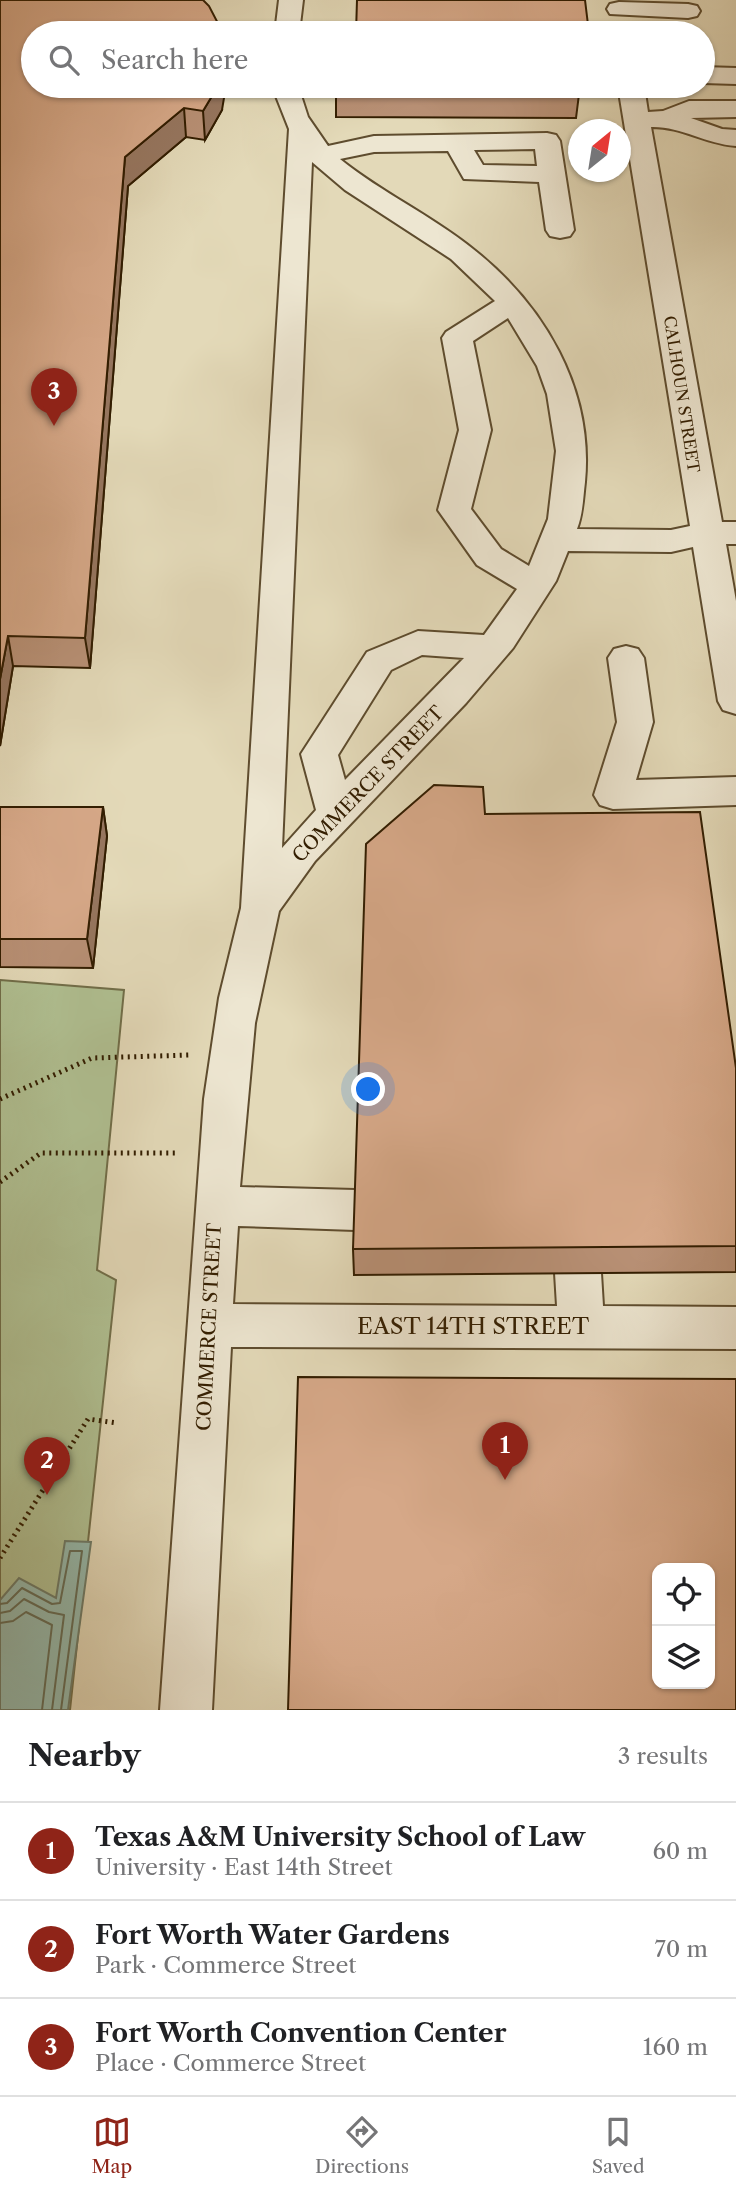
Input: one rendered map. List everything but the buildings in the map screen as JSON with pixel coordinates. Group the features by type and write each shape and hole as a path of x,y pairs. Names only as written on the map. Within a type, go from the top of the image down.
{"street":[{"path":"288,21 291,0"},
{"path":"620,14 689,15"},
{"path":"715,75 736,76"},
{"path":"260,907 310,143 289,109 287,98"},
{"name":"CALHOUN STREET","path":"633,98 721,533 736,701"},
{"path":"668,119 689,108 736,108"},
{"path":"637,120 668,119 719,137 736,138"},
{"path":"310,143 457,143 474,173 552,174 560,230"},
{"name":"COMMERCE STREET","path":"187,1710 216,1206 228,1054 260,907 304,848 434,716 493,648 537,584 557,540 568,499 573,452 565,400 538,339 513,302 490,276 459,251 359,186 310,143"},
{"path":"513,302 457,338 475,430 454,510 489,557 537,584"},
{"path":"557,540 671,541 721,533"},
{"path":"336,815 319,754 379,661 418,643 493,648"},
{"path":"626,658 635,722 613,795 736,791"},
{"path":"216,1206 355,1210"},
{"path":"578,1273 582,1327"},
{"name":"EAST 14TH STREET","path":"209,1325 736,1328"}],"path":[{"path":"0,1099 92,1058 228,1054"},
{"path":"0,1182 41,1153 221,1153"},
{"path":"0,1558 88,1419 117,1423"}],"green space":[{"path":"0,980 124,990 97,1270 116,1280 70,1710 0,1710"}],"water":[{"path":"65,1541 91,1542 68,1710 0,1710 0,1600 19,1578 56,1598"}],"place":[{"name":"Fort Worth Convention Center","path":"54,426"},
{"name":"Texas A&M University School of Law","path":"505,1480"},
{"name":"Fort Worth Water Gardens","path":"47,1495"}]}
